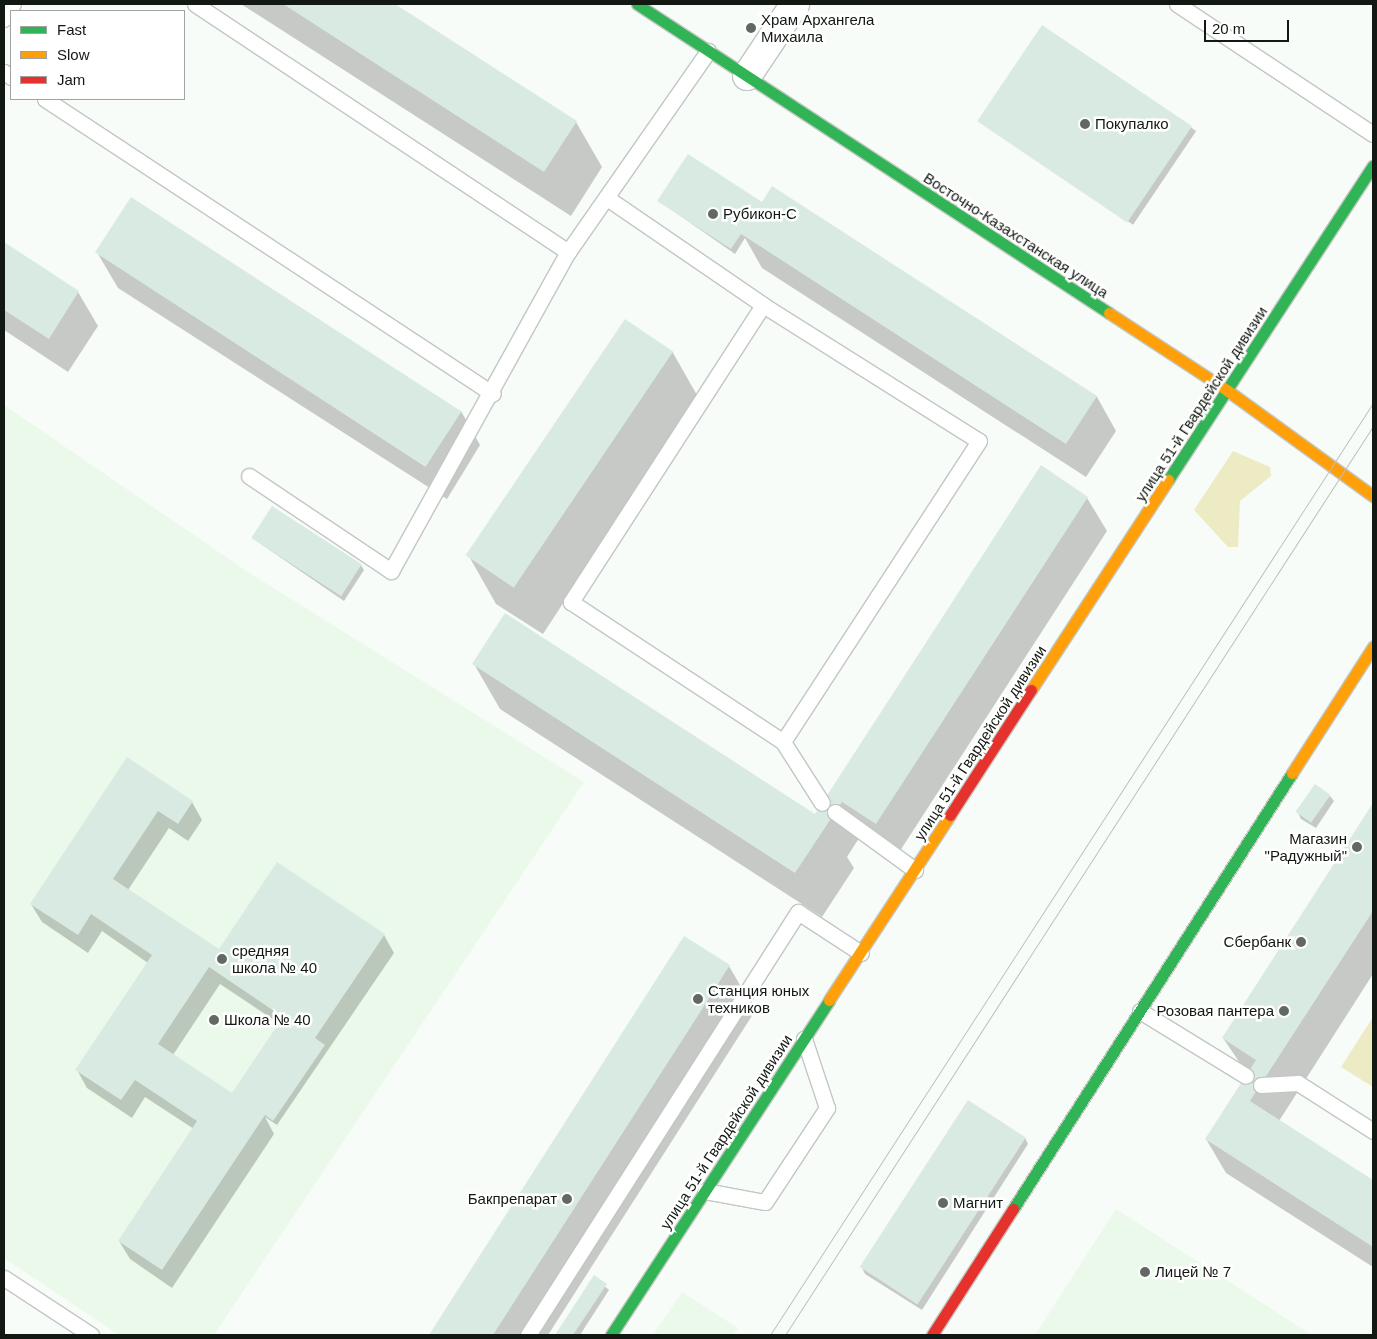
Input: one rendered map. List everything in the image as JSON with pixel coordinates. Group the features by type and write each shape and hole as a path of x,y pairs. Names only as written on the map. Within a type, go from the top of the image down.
{"main road":[{"name":"Восточно-Казахстанская улица","path":"637,4 1228,390 1373,496"},
{"name":"улица 51-й Гвардейской дивизии","path":"611,1335 1373,166"},
{"path":"932,1335 1373,647"}],"street":[{"path":"747,76 795,4"}],"lane":[{"path":"4,18 13,4"},
{"path":"195,4 568,252"},
{"path":"1177,4 1373,134"},
{"path":"249,476 391,571 493,394 568,252 708,51"},
{"path":"47,100 493,394"},
{"path":"607,198 763,305 979,441 783,742"},
{"path":"763,305 571,602 783,742 829,807 915,870"},
{"path":"528,1335 798,912 861,953"},
{"path":"1140,1011 1246,1076"},
{"path":"705,1191 765,1202 827,1108 804,1039"},
{"path":"1261,1085 1298,1083 1373,1131"},
{"path":"4,1278 91,1335"}],"shaded area":[{"name":"Школа № 40","path":"4,405 245,570 584,782 214,1335 119,1335 4,1258"},
{"path":"1233,451 1270,467 1271,476 1240,501 1238,547 1228,547 1194,510"},
{"path":"1373,1017 1373,1087 1341,1067"},
{"name":"Лицей № 7","path":"1116,1209 1312,1335 1035,1335"},
{"path":"682,1292 738,1328 733,1335 653,1335"}],"building":[{"path":"283,4 395,4 577,121 544,172"},
{"name":"Покупалко","path":"1042,25 1192,126 1127,222 977,121"},
{"path":"688,154 762,202 772,186 1097,396 1066,444 741,234 731,249 657,201"},
{"path":"131,197 461,412 425,467 95,252"},
{"path":"4,242 79,291 49,339 4,310"},
{"path":"625,319 673,351 514,588 466,555"},
{"path":"1041,465 1088,497 876,824 842,802 795,873 472,664 505,613 815,814"},
{"path":"272,506 362,564 341,596 251,538"},
{"name":"средняя школа № 40","path":"127,757 193,801 178,824 158,811 113,879 219,949 277,862 385,934 315,1038 325,1045 273,1121 265,1115 162,1270 118,1241 197,1121 135,1080 121,1100 75,1070 152,955 91,914 78,935 30,904","holes":["209,967 283,1017 232,1093 158,1044"]},
{"path":"1315,784 1331,795 1311,823 1295,812"},
{"path":"1373,803 1373,911 1250,1101 1373,1180 1373,1247 1205,1139 1256,1060 1222,1038"},
{"path":"684,936 730,965 706,1003 493,1335 429,1335"},
{"name":"Магнит","path":"968,1100 1026,1138 917,1304 860,1267"},
{"path":"594,1275 607,1284 573,1335 555,1335"}],"tram line":[{"path":"770,1335 1373,403"},
{"path":"785,1335 1373,426"}],"traffic: fast":[{"path":"637,4 1109,313"},
{"path":"1168,480 1373,166"},
{"path":"1013,1209 1292,773"},
{"path":"611,1335 829,1000"}],"traffic: slow":[{"path":"1109,313 1228,391 1373,496"},
{"path":"1031,690 1168,480"},
{"path":"1292,773 1373,647"},
{"path":"829,1000 950,815"}],"traffic: jam":[{"path":"950,815 1031,690"},
{"path":"932,1335 1013,1209"}],"place":[{"name":"Храм Архангела Михаила","path":"751,28"},
{"name":"Покупалко","path":"1085,124"},
{"name":"Рубикон-С","path":"713,214"},
{"name":"Магазин \"Радужный\"","path":"1357,847"},
{"name":"Сбербанк","path":"1301,942"},
{"name":"средняя школа № 40","path":"222,959"},
{"name":"Станция юных техников","path":"698,999"},
{"name":"Розовая пантера","path":"1284,1011"},
{"name":"Школа № 40","path":"214,1020"},
{"name":"Бакпрепарат","path":"567,1199"},
{"name":"Магнит","path":"943,1203"},
{"name":"Лицей № 7","path":"1145,1272"}]}
